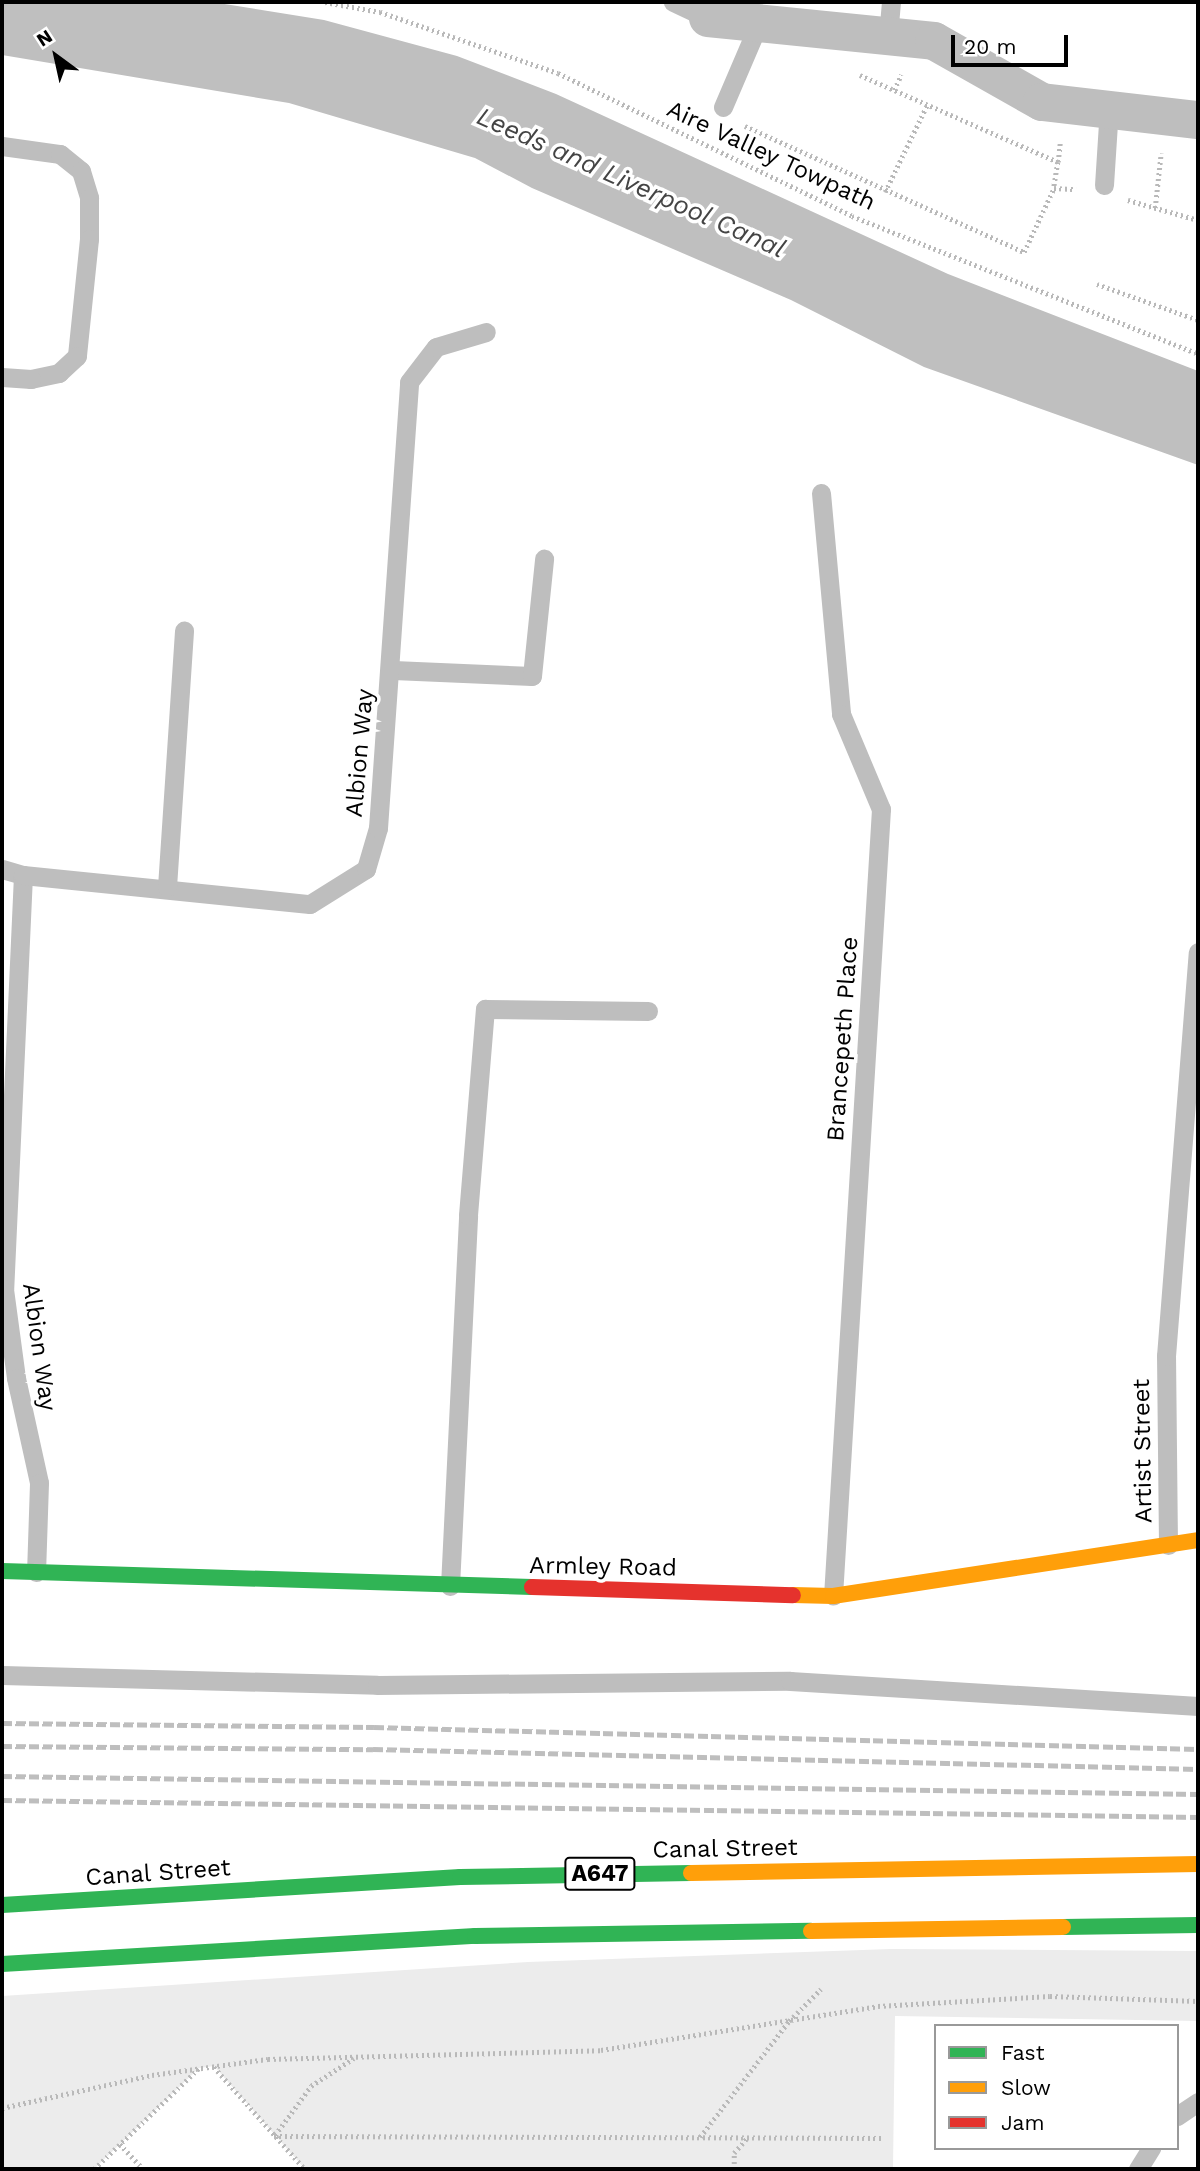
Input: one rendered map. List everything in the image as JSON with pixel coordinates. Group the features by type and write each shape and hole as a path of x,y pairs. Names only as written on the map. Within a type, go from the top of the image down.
{"main road":[{"name":"Armley Road","path":"2,1571 833,1596 1198,1541"},
{"name":"Canal Street","path":"2,1905 460,1877 1198,1864"},
{"path":"2,1964 475,1936 1198,1925"}],"street":[{"path":"708,18 760,23 889,19 934,41 1042,102 1109,107 1181,117"}],"lane":[{"path":"673,2 708,18"},
{"path":"723,107 760,23"},
{"path":"1109,107 1111,191"},
{"path":"2,146 60,154 81,171 89,198 89,239 77,356 60,373 31,379 2,377"},
{"name":"Albion Way","path":"2,869 23,875 167,887 310,904 366,869 379,828 393,670 409,382 436,347 486,332"},
{"name":"Brancepeth Place","path":"821,493 841,714 880,809 833,1596"},
{"path":"393,670 532,676 544,559"},
{"path":"167,887 184,631"},
{"name":"Albion Way","path":"23,875 4,1289 16,1378 39,1483 36,1572"},
{"name":"Artist Street","path":"1168,1545 1166,1356 1198,952"},
{"path":"450,1586 468,1215 485,1009 648,1011"},
{"path":"2,1675 377,1685 790,1681 1198,1706"},
{"path":"1179,2115 1198,2102"},
{"path":"1138,2169 1150,2150"}],"path":[{"name":"Aire Valley Towpath","path":"325,2 380,12 558,73 852,215 1198,354"},
{"path":"740,124 885,192 1024,252 1054,188 1058,162 849,71"},
{"path":"885,192 928,105"},
{"path":"1155,208 1181,117"},
{"path":"1054,188 1080,189"},
{"path":"1111,191 1155,208 1198,220"},
{"path":"1097,284 1198,320"},
{"path":"701,2137 789,2021 821,1989"},
{"path":"2,2108 199,2068 268,2059 601,2050 878,2006 1050,1996 1198,2001"},
{"path":"274,2136 311,2086 356,2057"},
{"path":"214,2066 305,2169"},
{"path":"94,2169 199,2068"},
{"path":"274,2136 884,2138"},
{"path":"734,2169 734,2153 747,2138"},
{"path":"120,2144 143,2169"}],"shaded area":[{"path":"891,1949 1198,1951 1198,2021 895,2016 893,2169 305,2169 214,2066 199,2068 94,2169 2,2169 2,1996 528,1962"}],"water":[{"name":"Leeds and Liverpool Canal","path":"2,2 212,2 324,20 457,56 556,94 948,274 1198,371 1198,465 924,367 791,300 532,188 475,158 289,103 2,55"}],"railway":[{"path":"2,1723 374,1727 1198,1749"},
{"path":"2,1746 373,1749 1198,1769"},
{"path":"2,1776 1198,1794"},
{"path":"2,1800 1198,1817"}],"traffic: fast":[{"path":"2,1571 532,1587"},
{"path":"2,1905 460,1877 691,1873"},
{"path":"1063,1927 1198,1925"},
{"path":"2,1964 475,1936 811,1931"}],"traffic: slow":[{"path":"793,1595 833,1596 1198,1540"},
{"path":"691,1873 1198,1864"},
{"path":"811,1931 1063,1927"}],"traffic: jam":[{"path":"532,1587 793,1595"}]}
